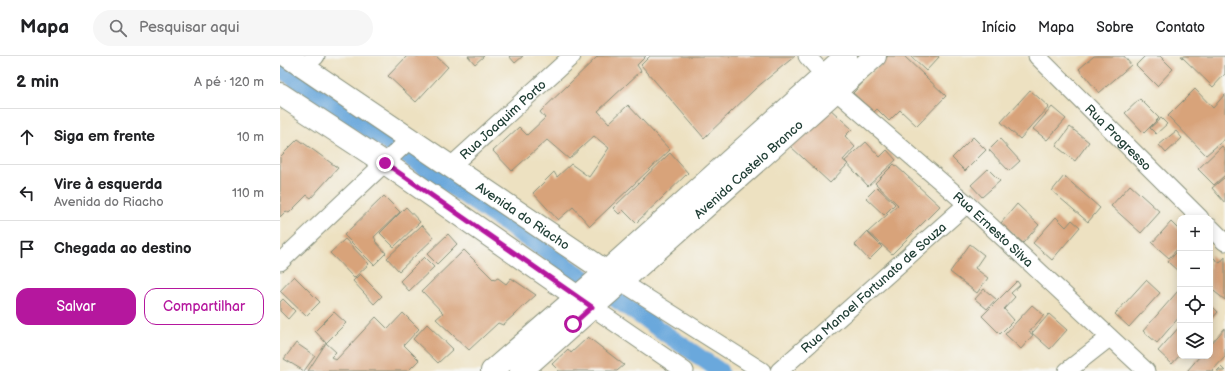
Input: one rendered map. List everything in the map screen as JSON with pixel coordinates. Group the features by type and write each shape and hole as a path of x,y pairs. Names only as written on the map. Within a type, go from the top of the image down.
{"main road":[{"name":"Avenida Castelo Branco","path":"830,84 846,56"},
{"name":"Avenida Castelo Branco","path":"599,289 830,84 875,56"},
{"name":"Avenida do Riacho","path":"302,60 408,142 450,167 599,289"},
{"name":"Avenida do Riacho","path":"280,94 599,289"},
{"path":"492,371 599,289"},
{"path":"521,371 599,289"}],"street":[{"name":"Rua Joaquim Porto","path":"450,167 572,56"},
{"name":"Rua Ernesto Silva","path":"807,56 830,84 968,204 1108,338 1146,371"},
{"name":"Rua Progresso","path":"1037,56 1197,215"},
{"path":"280,262 408,142"},
{"name":"Rua Manoel Fortunato de Souza","path":"778,371 968,204"},
{"path":"1213,230 1225,242"},
{"name":"Avenida do Riacho","path":"599,289 685,371"},
{"name":"Avenida do Riacho","path":"599,289 762,371"},
{"path":"1066,371 1108,338"}],"building":[{"path":"407,56 436,56 448,67 416,102 388,76"},
{"path":"468,56 484,56 475,64"},
{"path":"509,56 523,56 515,63"},
{"path":"598,56 646,56 637,65 641,71 598,111 609,123 628,105 670,150 590,226 573,207 558,220 533,193 554,172 557,177 571,164 589,177 609,148 594,136 569,159 547,140 512,171 493,151 519,127 527,135 545,118 540,112"},
{"path":"650,56 795,56 756,88 704,138 641,65"},
{"path":"888,56 904,56 946,96 917,126 900,110 889,121 877,109 874,112 853,93"},
{"path":"910,56 938,56 939,57 926,71"},
{"path":"1094,56 1124,56 1131,65 1099,93 1079,69"},
{"path":"1145,56 1160,56 1173,69 1157,86 1136,65"},
{"path":"1181,56 1225,56 1225,74 1213,87"},
{"path":"1195,89 1213,108 1225,94 1225,139 1206,155 1168,116"},
{"path":"1030,90 1049,107 1020,139 1001,122"},
{"path":"1140,99 1159,118 1144,133 1125,113"},
{"path":"828,107 852,129 845,136 855,147 843,160 848,164 830,183 790,146"},
{"path":"1052,107 1066,119 1047,140 1033,129"},
{"path":"1161,118 1167,124 1156,134 1150,128"},
{"path":"1070,127 1089,142 1075,161 1056,146"},
{"path":"1176,131 1182,138 1166,153 1159,145"},
{"path":"973,137 986,150 965,171 952,158"},
{"path":"298,139 338,168 311,198 307,195 289,213 286,211 280,217 280,157"},
{"path":"1000,139 1020,161 1009,171 989,150"},
{"path":"866,142 880,157 887,150 896,160 868,186 845,161"},
{"path":"1222,146 1225,150 1225,175 1214,185 1198,169"},
{"path":"670,153 688,173 636,223 623,210 619,214 613,208"},
{"path":"894,164 940,206 892,254 868,232 898,205 875,183"},
{"path":"988,169 1000,181 982,197 971,185"},
{"path":"1064,176 1100,208 1088,222 1052,191"},
{"path":"1225,177 1225,203 1212,188"},
{"path":"1130,185 1160,212 1141,233 1111,206"},
{"path":"877,187 895,204 884,215 866,198"},
{"path":"384,196 400,212 374,237 376,240 375,241 386,253 374,265 344,235"},
{"path":"1017,204 1039,225 1023,243 1001,223"},
{"path":"406,207 420,222 394,247 380,233"},
{"path":"1056,217 1066,227 1072,220 1080,227 1052,260 1033,243"},
{"path":"1171,222 1177,228 1177,249 1169,258 1152,243"},
{"path":"422,225 434,238 399,271 387,258"},
{"path":"867,232 882,247 869,260 855,245"},
{"path":"448,234 457,244 437,264 427,254"},
{"path":"345,239 369,264 354,278 330,253"},
{"path":"970,244 984,255 975,268 988,278 977,293 950,272"},
{"path":"464,250 494,280 498,278 506,284 511,278 536,295 503,325 498,323 469,350 436,319 443,313 422,291"},
{"path":"1177,252 1177,270 1168,262"},
{"path":"424,257 434,267 409,291 400,281"},
{"path":"1213,257 1220,263 1225,257 1225,300 1213,290"},
{"path":"360,274 382,296 374,304 353,281"},
{"path":"294,276 320,302 306,316 280,291"},
{"path":"1146,280 1160,293 1129,327 1115,314"},
{"path":"1017,281 1020,285 1011,293 1015,297 1004,309 1014,320 1000,334 982,316"},
{"path":"984,289 996,299 987,309 975,299"},
{"path":"1177,292 1177,320 1157,343 1143,331"},
{"path":"283,299 295,311 288,319 280,311 280,302"},
{"path":"1032,305 1044,315 1029,332 1033,335 1021,349 1005,334"},
{"path":"1213,307 1218,312 1213,318"},
{"path":"334,312 346,323 326,343 315,331"},
{"path":"403,313 419,329 404,345 419,360 408,371 308,371 326,343 336,352 331,357 336,360 376,317 388,329"},
{"path":"1049,314 1067,330 1050,349 1032,333"},
{"path":"427,324 453,349 438,363 413,339"},
{"path":"1225,328 1225,357 1212,371 1187,371 1197,359 1213,359 1213,342"},
{"path":"1177,329 1177,358 1172,364 1158,351"},
{"path":"588,337 624,365 617,371 559,371 552,364 568,349 571,353"},
{"path":"296,343 315,356 304,371 284,359"},
{"path":"1221,367 1225,371 1217,371"}],"waterway":[{"path":"280,69 720,371"}],"route":[{"path":"385,163 592,307 573,324"}]}
